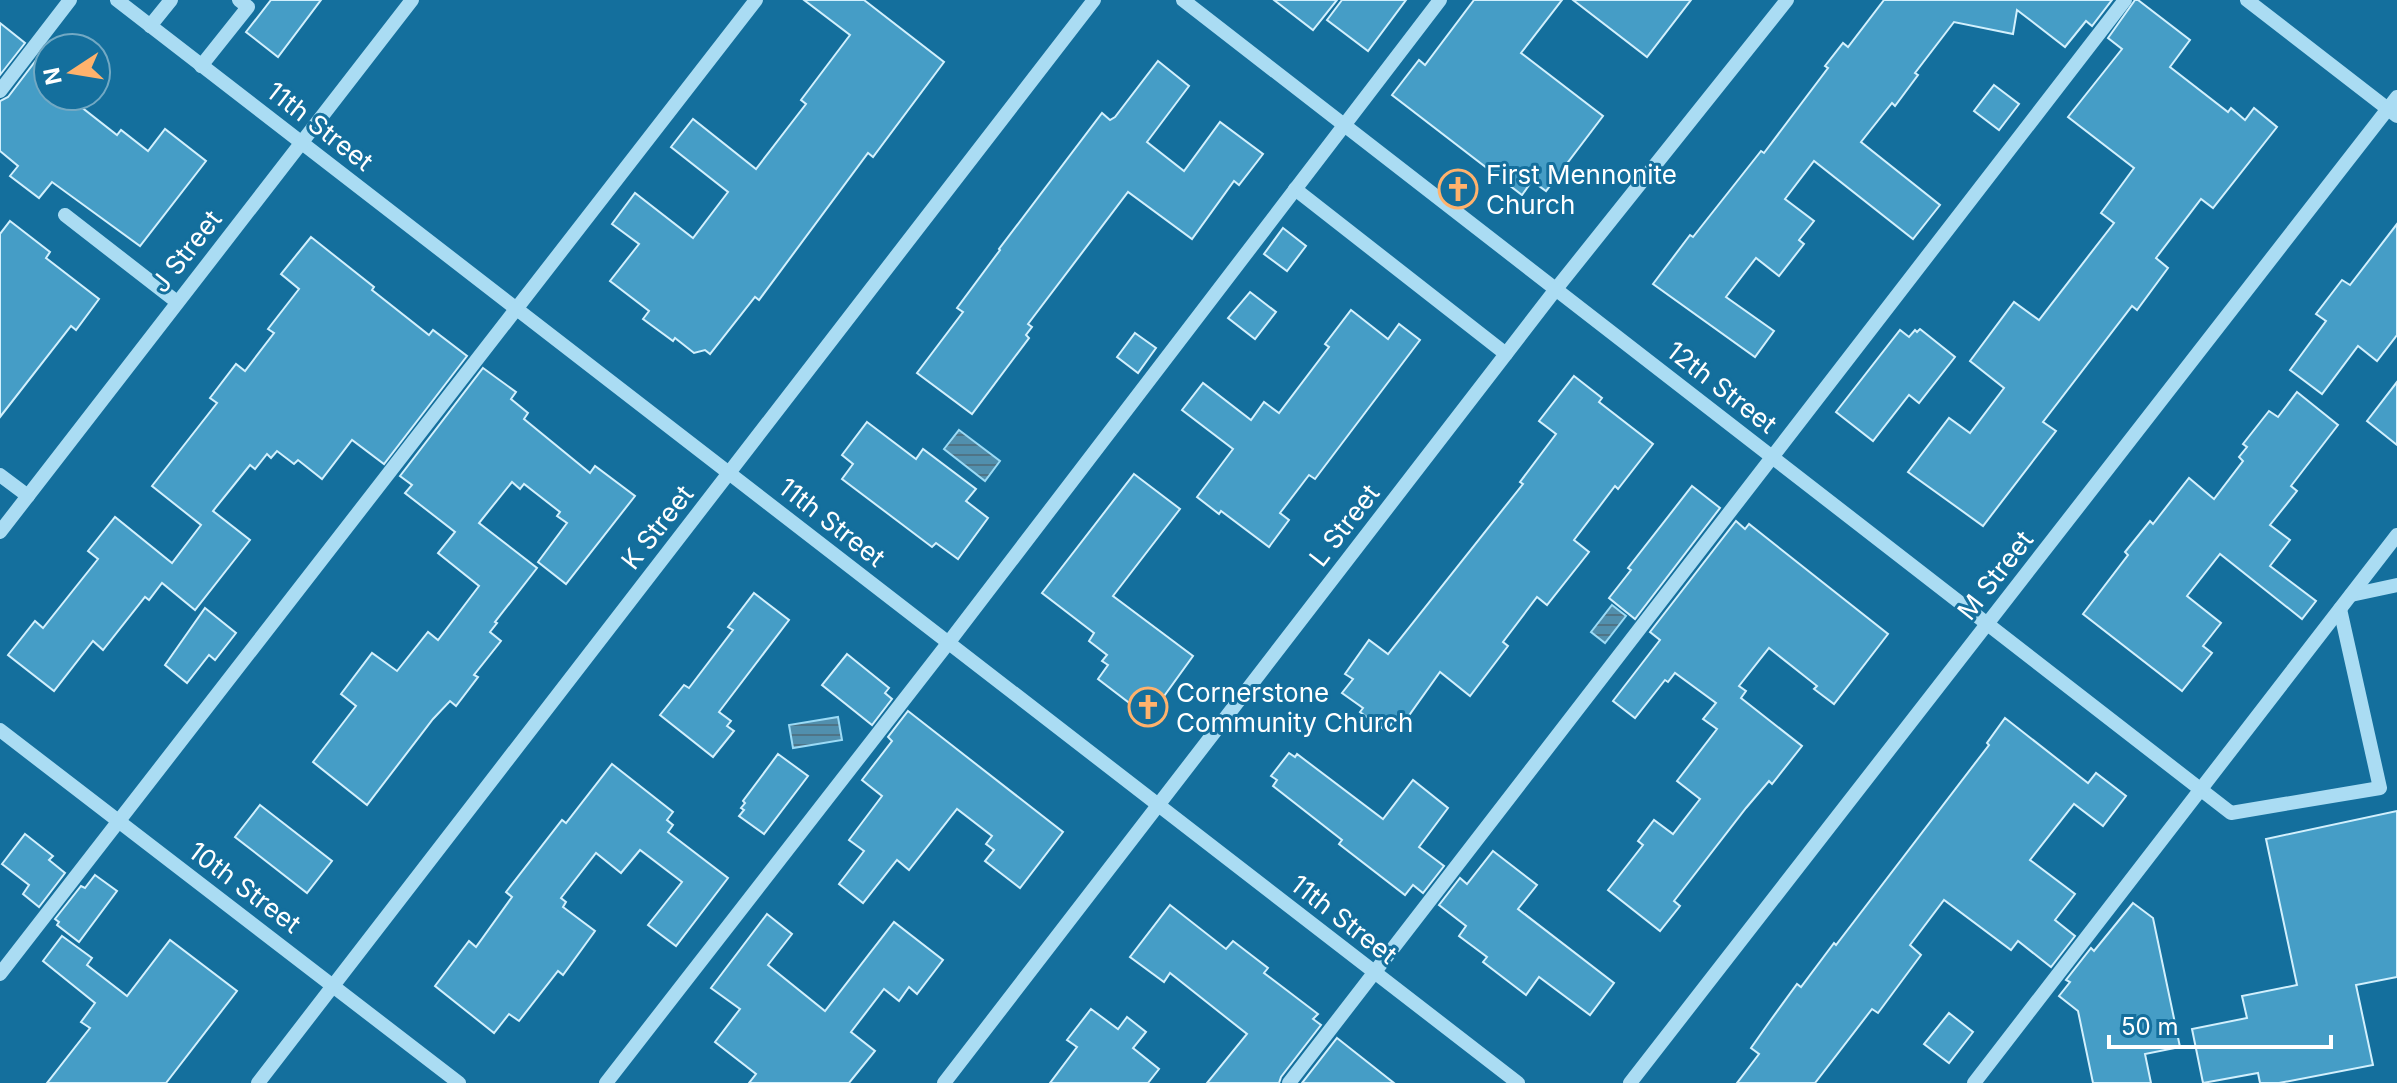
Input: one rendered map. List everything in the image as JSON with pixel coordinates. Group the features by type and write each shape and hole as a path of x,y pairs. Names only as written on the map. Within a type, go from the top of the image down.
{"street":[{"path":"0,91 70,0"},
{"name":"11th Street","path":"117,0 1518,1083"},
{"path":"150,26 171,0"},
{"path":"201,66 248,7 239,0"},
{"path":"0,974 756,0"},
{"name":"K Street","path":"258,1083 1094,0"},
{"name":"12th Street","path":"1183,0 2231,813 2380,788 2340,609"},
{"path":"606,1083 949,642 1440,0"},
{"name":"L Street","path":"944,1083 1556,289 1787,0"},
{"path":"1289,1083 2125,0"},
{"path":"2247,0 2394,107"},
{"name":"J Street","path":"0,532 404,3"},
{"name":"M Street","path":"1630,1083 2394,107"},
{"path":"1295,189 1506,354"},
{"path":"65,215 177,302"},
{"path":"0,475 28,496"},
{"path":"1974,1083 2397,535"},
{"path":"2351,595 2397,585"},
{"name":"10th Street","path":"0,730 459,1083"}],"water":[{"path":"959,430 1000,461 985,481 944,449"},
{"path":"1612,605 1626,616 1605,643 1591,632"},
{"path":"838,717 842,740 793,748 789,725"}],"building":[{"path":"271,0 321,0 278,57 246,32"},
{"path":"804,0 864,0 944,62 873,157 868,153 759,300 755,297 710,354 705,350 694,353 643,319 649,311 610,281 639,244 612,224 635,193 693,238 728,192 671,147 693,119 756,169 806,104 801,100 850,35"},
{"path":"1274,0 1337,0 1313,30"},
{"path":"1342,0 1406,0 1368,51 1327,20"},
{"path":"1474,0 1562,0 1521,53 1603,116 1546,191 1532,181 1522,195 1392,95 1419,60 1425,65"},
{"path":"1573,0 1691,0 1647,57"},
{"path":"1884,0 2112,0 2092,26 2086,21 2065,47 2017,10 2013,34 1954,22 1915,73 1918,75 1895,106 1892,103 1861,142 1940,205 1913,239 1814,161 1785,199 1814,221 1799,240 1804,244 1779,276 1756,258 1726,297 1774,331 1755,357 1653,284 1761,151 1764,153 1843,43 1848,47"},
{"path":"2135,0 2190,40 2170,67 2228,112 2231,108 2245,120 2254,108 2277,127 2213,208 2201,199 2156,258 2168,268 2137,310 2132,306 2043,422 2056,431 1983,526 1908,472 1949,418 1970,433 2004,388 1970,361 2014,302 2039,320 2114,223 2101,213 2134,168 2068,117 2122,49 2108,38"},
{"path":"0,23 25,43 0,75"},
{"path":"1158,61 1189,86 1147,142 1184,171 1220,122 1263,154 1239,185 1234,181 1192,239 1128,192 1028,324 1032,327 1026,335 1029,338 972,414 917,373 963,312 957,308 1102,113 1110,120 1115,117"},
{"path":"32,66 32,112 88,112 117,135 121,130 148,151 165,129 206,161 140,246 52,182 39,198 10,176 18,166 0,151 0,101 8,97"},
{"path":"1994,85 2019,104 1999,130 1974,111"},
{"path":"10,221 50,252 46,258 99,299 76,330 71,326 0,417 0,234"},
{"path":"2397,224 2397,335 2377,361 2358,346 2322,394 2290,370 2326,321 2316,314 2342,280 2350,285"},
{"path":"1283,228 1306,246 1287,271 1264,254"},
{"path":"311,237 429,335 433,330 467,356 384,464 352,440 322,479 298,460 294,464 277,451 271,458 267,454 255,469 250,465 213,511 250,540 195,610 162,583 149,600 145,597 103,650 93,641 54,691 8,655 35,621 43,628 98,559 88,551 115,517 172,563 201,525 152,486 217,403 210,398 236,364 245,371 274,333 268,329 299,289 281,274"},
{"path":"1250,292 1276,312 1255,339 1228,318"},
{"path":"1351,310 1388,339 1399,324 1420,340 1315,479 1309,475 1280,513 1289,520 1269,547 1197,497 1233,449 1182,410 1203,383 1251,420 1264,402 1279,413 1329,347 1325,344"},
{"path":"1920,329 1955,357 1919,403 1909,395 1873,441 1836,412 1900,330 1909,337"},
{"path":"1135,333 1156,348 1138,373 1117,357"},
{"path":"483,368 516,392 511,399 528,413 524,419 590,473 595,466 635,496 566,584 538,562 567,523 557,516 560,512 524,484 520,489 512,482 479,523 537,568 495,622 490,632 501,641 474,675 478,677 456,706 450,701 433,719 367,805 313,762 356,706 341,694 372,653 397,671 428,632 438,640 479,586 438,553 455,532 405,493 412,485 400,476"},
{"path":"1574,376 1602,398 1599,402 1653,444 1618,489 1615,486 1574,540 1589,552 1547,605 1537,597 1503,642 1508,646 1470,696 1440,672 1405,721 1398,716 1386,731 1360,712 1363,708 1342,693 1353,679 1345,674 1369,640 1388,654 1523,484 1520,482 1556,434 1539,421"},
{"path":"2397,382 2397,445 2367,421"},
{"path":"2297,392 2338,425 2291,486 2297,491 2270,525 2290,540 2270,566 2316,601 2302,619 2220,554 2187,596 2221,623 2203,646 2212,653 2182,691 2083,614 2128,555 2125,552 2150,521 2153,524 2189,478 2214,499 2243,461 2239,457 2247,447 2243,444 2269,411 2278,417"},
{"path":"867,422 916,459 923,449 976,489 966,501 988,518 958,559 936,543 932,547 842,479 853,464 842,455"},
{"path":"1134,474 1180,509 1113,596 1193,656 1159,703 1142,690 1132,705 1098,679 1108,665 1102,661 1107,655 1089,641 1094,633 1042,593"},
{"path":"1692,486 1720,508 1635,619 1609,598 1631,570 1628,568"},
{"path":"1736,521 1745,529 1749,524 1888,634 1834,704 1814,689 1817,686 1769,648 1739,686 1746,691 1741,698 1802,746 1772,784 1769,781 1746,808 1674,901 1680,906 1660,931 1608,890 1643,845 1638,841 1654,820 1673,834 1700,799 1677,781 1717,729 1703,719 1716,703 1675,673 1668,682 1665,680 1635,718 1613,701 1660,640 1650,632"},
{"path":"754,593 789,620 719,712 731,721 727,726 734,731 713,757 660,715 684,685 689,688 733,630 728,627"},
{"path":"205,608 236,633 215,660 209,655 187,683 165,665"},
{"path":"847,654 889,688 885,693 892,699 872,725 822,685"},
{"path":"908,711 1063,832 1020,888 985,861 994,850 986,844 992,836 957,809 909,870 897,860 863,903 839,884 864,851 849,840 882,796 862,780 892,741 888,737"},
{"path":"2005,718 2088,783 2096,773 2126,796 2103,826 2074,804 2030,860 2075,894 2055,920 2075,936 2051,967 2018,941 2011,950 1944,900 1910,945 1921,955 1878,1013 1872,1009 1815,1083 1737,1083 1759,1054 1751,1048 1797,984 1801,987 1834,943 1836,945 1989,745 1987,743"},
{"path":"1289,753 1295,757 1297,754 1383,819 1413,780 1448,808 1419,847 1444,866 1423,893 1413,885 1405,895 1339,844 1342,840 1273,786 1277,780 1271,776"},
{"path":"778,754 808,776 764,834 739,816 744,810 741,808 745,803 743,801"},
{"path":"612,764 673,812 667,820 673,825 668,832 728,878 676,946 648,925 682,882 640,850 621,873 596,853 561,898 566,902 563,907 595,931 563,975 558,971 519,1021 509,1014 494,1033 435,986 469,941 476,947 512,897 506,892 562,820 566,823"},
{"path":"260,805 332,861 307,893 235,837"},
{"path":"2397,811 2397,977 2356,985 2373,1065 2279,1083 2260,1083 2258,1073 2203,1083 2192,1029 2247,1018 2242,996 2297,985 2266,839"},
{"path":"25,834 53,856 49,860 65,873 39,907 23,894 29,885 2,864"},
{"path":"1493,851 1537,885 1518,909 1614,983 1590,1015 1539,977 1526,995 1483,962 1487,957 1459,936 1466,926 1439,905 1460,878 1467,884"},
{"path":"95,875 117,891 79,942 57,925 59,922 55,919 81,886 85,888"},
{"path":"2133,903 2153,918 2180,1047 2145,1054 2151,1083 2093,1083 2078,1011 2059,996 2070,982 2066,980 2091,948 2094,951"},
{"path":"1170,905 1226,949 1233,941 1268,968 1264,973 1318,1014 1313,1019 1321,1025 1279,1083 1207,1083 1247,1034 1170,973 1164,982 1130,957"},
{"path":"767,914 792,934 768,965 825,1011 894,922 943,960 917,994 909,987 899,1001 884,989 851,1032 875,1051 849,1083 749,1083 756,1074 715,1042 740,1009 711,988"},
{"path":"62,936 92,958 87,965 127,996 170,940 237,991 166,1083 47,1083 90,1028 81,1022 95,1003 43,961"},
{"path":"1091,1009 1118,1029 1127,1017 1146,1032 1133,1048 1159,1069 1148,1083 1050,1083 1077,1047 1067,1040"},
{"path":"1949,1013 1973,1032 1949,1063 1924,1044"},
{"path":"1337,1038 1394,1083 1302,1083"}],"place":[{"name":"First Mennonite Church","path":"1458,189"},
{"name":"Cornerstone Community Church","path":"1148,707"}]}
